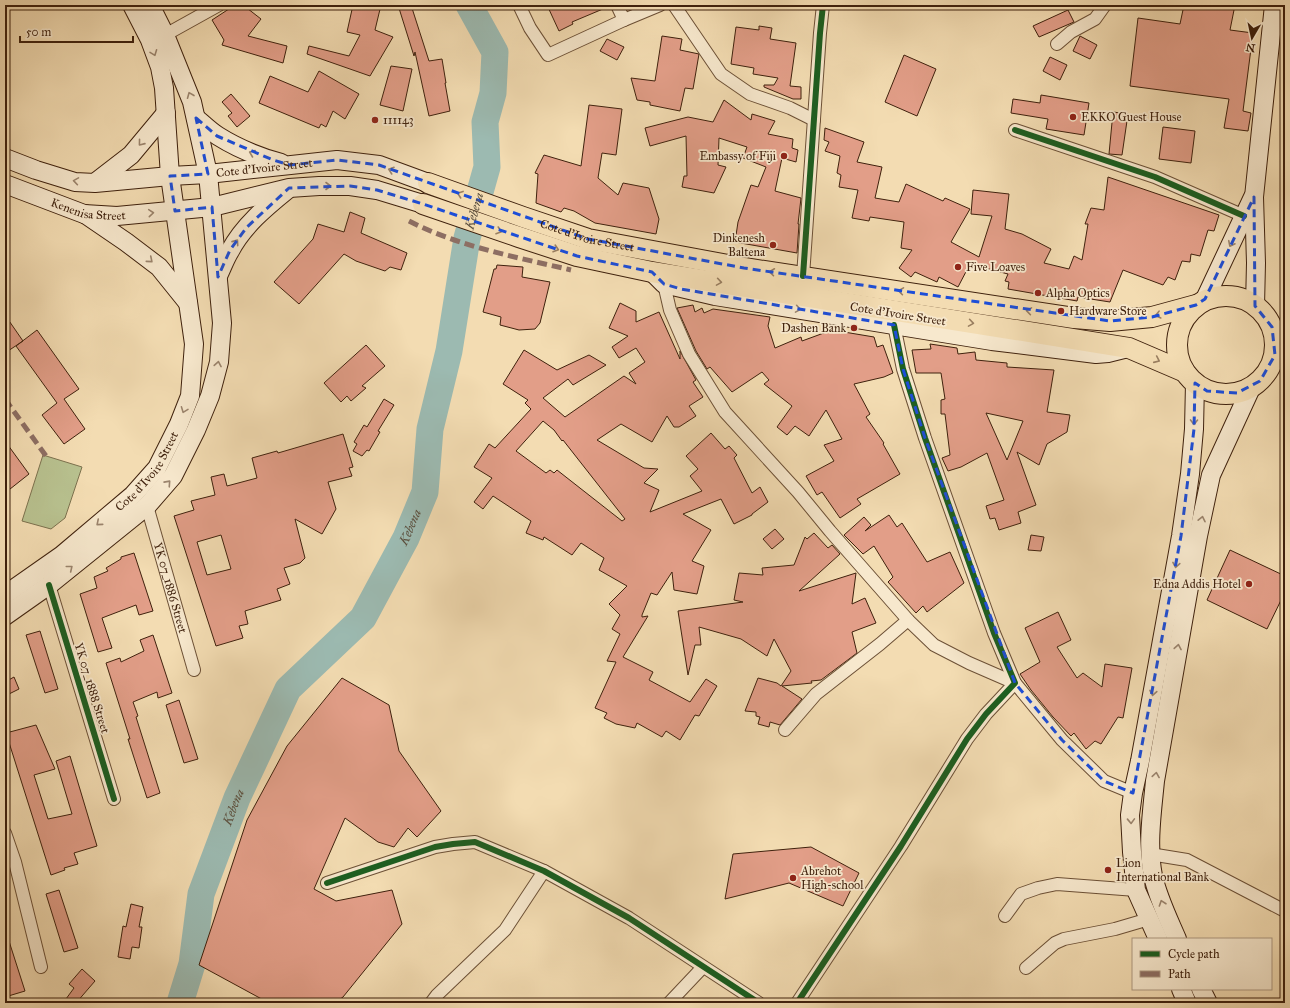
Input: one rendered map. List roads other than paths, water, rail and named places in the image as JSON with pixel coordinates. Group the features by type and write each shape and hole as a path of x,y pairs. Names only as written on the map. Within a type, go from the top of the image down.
{"main road":[{"name":"Cote d'Ivoire Street","path":"5,595 62,555 132,495 157,468 180,424 190,396 194,344 170,176 164,88 160,67 150,40 132,5"},
{"path":"150,5 165,35 192,102 208,174"},
{"path":"1254,197 1201,302 1188,315 1180,328 1177,343 1178,358 1190,378 1207,391 1222,394 1237,393 1251,388 1268,372 1280,352 1275,339 1256,263 1254,197 1274,5"},
{"path":"95,183 131,155 166,113"},
{"path":"196,118 217,136 242,149 258,156 290,165"},
{"name":"Kenenisa Street","path":"5,158 36,170 75,182 95,183 208,174"},
{"name":"Cote d'Ivoire Street","path":"5,616 49,585 147,506 173,476 196,430 210,396 219,362 222,323 208,174 337,160 379,165 588,239 744,268 1074,318 1103,320 1152,317 1201,302"},
{"name":"Kenenisa Street","path":"5,184 84,214 117,216 212,207"},
{"name":"Cote d'Ivoire Street","path":"212,207 289,188 350,186 376,190 423,204 578,256 658,278 715,296 992,341 1096,354 1129,348"},
{"path":"218,277 230,250 247,227 289,188"},
{"path":"84,214 132,246 158,267 188,303"},
{"name":"Cote d'Ivoire Street","path":"658,278 1129,348 1190,378"},
{"path":"1201,302 1226,296 1241,298 1269,312"},
{"path":"1158,938 1136,890 1130,822 1133,793 1181,536 1190,474 1194,429 1190,378"},
{"path":"1177,938 1162,906 1153,876 1150,854 1151,817 1198,536 1211,475 1251,388"},
{"path":"1181,990 1187,1003"},
{"path":"1202,990 1208,1003"}],"street":[{"path":"165,35 219,5"},
{"path":"519,5 530,28 548,54 660,5"},
{"path":"617,5 624,20"},
{"path":"674,5 721,74 750,94 790,108 814,120"},
{"path":"803,276 820,33 824,5"},
{"path":"1057,44 1071,32 1095,19 1105,5"},
{"path":"1015,130 1155,177 1244,216"},
{"path":"658,278 689,354 725,412 798,492 908,620 934,645 969,663 1015,683"},
{"path":"894,325 903,369 925,438 994,633 1015,683 1062,740 1104,781 1133,793"},
{"name":"YK 07_1886 Street","path":"147,506 194,670"},
{"name":"YK 07_1888 Street","path":"49,585 114,799"},
{"path":"785,730 816,694 908,620"},
{"path":"796,1003 901,846 967,739 986,714 1015,683"},
{"path":"5,833 15,862 41,968"},
{"path":"327,883 435,847 475,842 544,871 629,918 759,1003"},
{"path":"1150,854 1187,860 1285,911"},
{"path":"431,1003 505,930 544,871"},
{"path":"1005,916 1021,894 1038,888 1057,884 1136,890"},
{"path":"1026,968 1055,943 1064,939 1115,929 1149,919"},
{"path":"668,1003 703,967"}],"waterway":[{"name":"Kebena","path":"180,1003 192,964 201,894 237,798 288,689 363,618 406,538 425,492 430,429 449,351 467,238 487,167 485,122 493,93 495,52 469,5"}],"place":[{"name":"EKKO Guest House","path":"1073,117"},
{"name":"111143","path":"375,120"},
{"name":"Embassy of Fiji","path":"784,156"},
{"name":"Dinkenesh Baltena","path":"773,245"},
{"name":"Five Loaves","path":"958,267"},
{"name":"Alpha Optics","path":"1038,293"},
{"name":"Hardware Store","path":"1061,311"},
{"name":"Dashen Bank","path":"854,328"},
{"name":"Edna Addis Hotel","path":"1249,584"},
{"name":"Lion International Bank","path":"1108,870"},
{"name":"Abrehot High-school","path":"793,878"}]}
